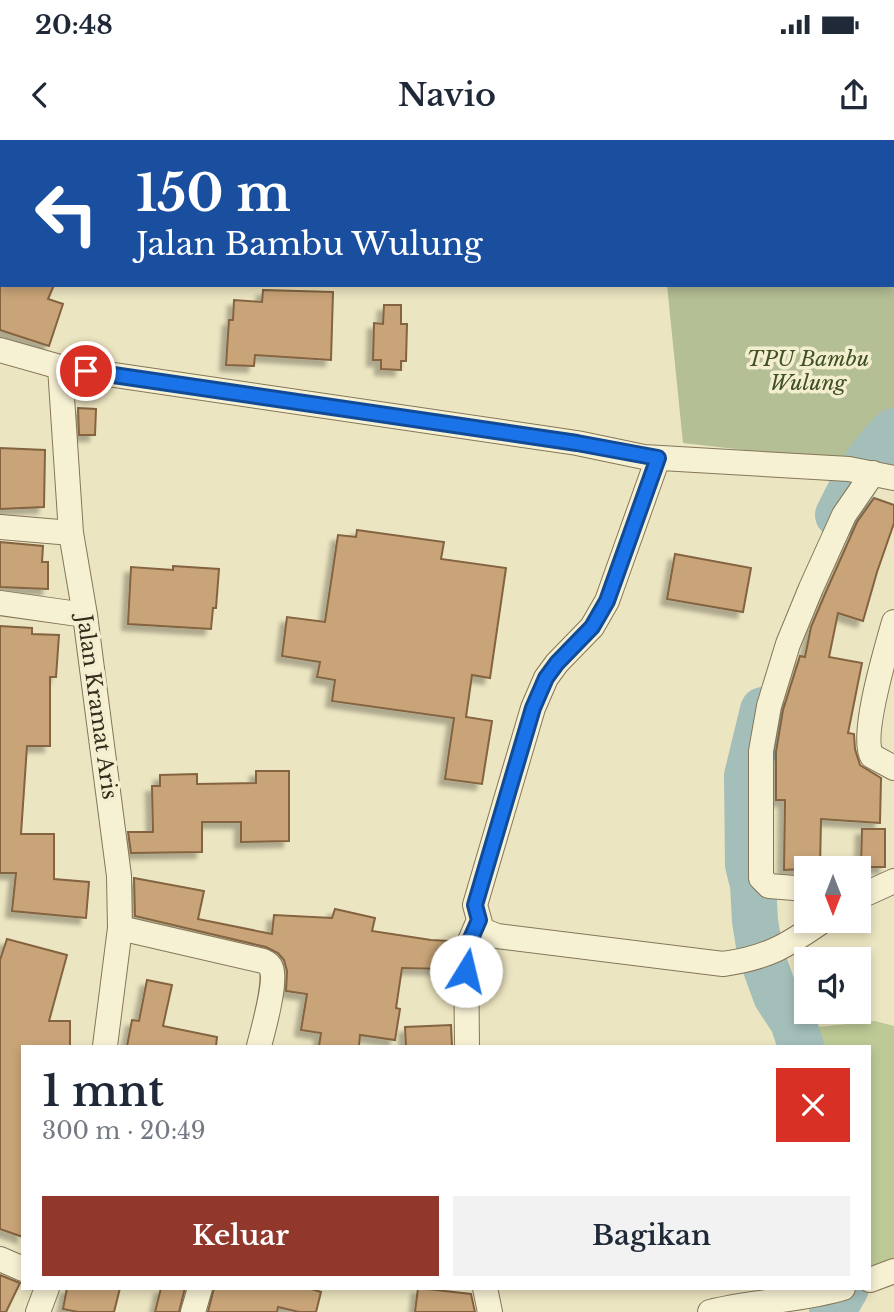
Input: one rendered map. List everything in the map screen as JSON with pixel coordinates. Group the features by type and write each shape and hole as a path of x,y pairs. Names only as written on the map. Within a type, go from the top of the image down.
{"street":[{"path":"0,350 60,367 577,443 658,458 839,468 878,474"},
{"name":"Jalan Kramat Aris","path":"60,367 71,533 85,615 119,876 120,928 105,1045"},
{"path":"658,458 607,601 592,627 546,678 533,708 475,905 482,930 497,936 708,964 753,959 783,948 805,933"},
{"path":"794,888 769,886 761,878 761,751 769,706 806,599 844,515 878,474"},
{"path":"0,527 71,533"},
{"path":"0,603 85,615"},
{"path":"894,622 872,715 868,744 872,756 894,768"},
{"path":"872,890 894,881"},
{"path":"467,1045 466,950 479,920"},
{"path":"120,928 269,964 273,971 270,998 259,1045"},
{"path":"0,1259 21,1268"},
{"path":"871,1280 894,1271"},
{"path":"38,1312 46,1290"},
{"path":"193,1312 199,1290"},
{"path":"485,1290 490,1312"},
{"path":"709,1312 742,1304 792,1299 834,1290"}],"green space":[{"name":"TPU Bambu Wulung","path":"667,287 894,287 894,467 683,443"},
{"path":"875,1021 894,1026 894,1259 871,1268 871,1045 813,1045 809,1028 871,1024"}],"building":[{"path":"0,287 53,287 48,299 63,304 49,346 0,330"},
{"path":"263,290 333,292 331,360 255,355 254,366 226,365 229,320 233,320 234,300 262,302"},
{"path":"384,305 401,305 401,324 407,324 406,361 401,361 401,370 381,369 381,360 373,360 374,323 383,324"},
{"path":"78,408 96,409 95,435 79,435"},
{"path":"0,448 45,450 44,507 0,509"},
{"path":"874,498 894,505 894,523 863,621 838,613 829,657 862,663 848,733 854,734 860,765 881,778 880,823 821,819 820,856 794,856 794,869 784,870 785,800 776,800 776,752 783,710 800,656 805,657 811,627 857,522"},
{"path":"357,530 444,542 441,559 506,568 490,678 472,675 466,717 492,721 482,784 445,779 454,718 332,701 335,680 317,677 320,662 282,656 287,617 325,622 338,535 356,537"},
{"path":"0,542 43,546 42,562 48,562 48,589 0,587"},
{"path":"675,554 751,568 743,612 667,599"},
{"path":"173,566 219,569 216,608 213,608 211,629 128,624 131,567 173,570"},
{"path":"0,626 32,628 32,634 59,635 56,677 50,677 50,746 27,746 21,834 54,834 54,879 89,882 86,918 12,911 16,873 0,873"},
{"path":"256,771 289,771 289,841 241,842 241,822 202,822 202,852 131,853 128,832 153,832 152,786 160,786 160,775 197,774 197,784 256,783"},
{"path":"862,829 885,829 885,867 872,867 872,856 861,856"},
{"path":"134,878 204,891 198,919 272,934 274,915 332,918 335,909 375,918 372,931 449,941 448,969 402,968 396,1008 400,1009 395,1040 360,1035 359,1045 319,1045 321,1033 301,1030 307,994 286,991 287,971 284,960 278,953 266,947 135,916"},
{"path":"7,939 67,955 49,1021 70,1021 70,1045 21,1045 21,1236 0,1229 0,960"},
{"path":"147,980 172,985 163,1026 217,1037 216,1045 127,1045 132,1020 139,1021"},
{"path":"451,1025 452,1045 406,1045 405,1027"},
{"path":"0,1275 20,1283 6,1312 0,1312"},
{"path":"67,1290 120,1290 114,1312 78,1312 63,1309"},
{"path":"160,1290 184,1290 179,1312 155,1312"},
{"path":"214,1290 321,1292 316,1312 299,1312 278,1307 277,1312 208,1312"},
{"path":"418,1290 436,1290 471,1294 475,1312 415,1312"}],"waterway":[{"path":"838,515 862,470 894,431"},
{"path":"763,710 747,776 748,865 753,885 760,952 776,996 793,1022 801,1045"},
{"path":"832,1312 845,1290"}],"route":[{"path":"86,371 577,443 658,458 607,601 592,627 546,678 533,708 475,905 479,920 466,950 466,971"}]}
